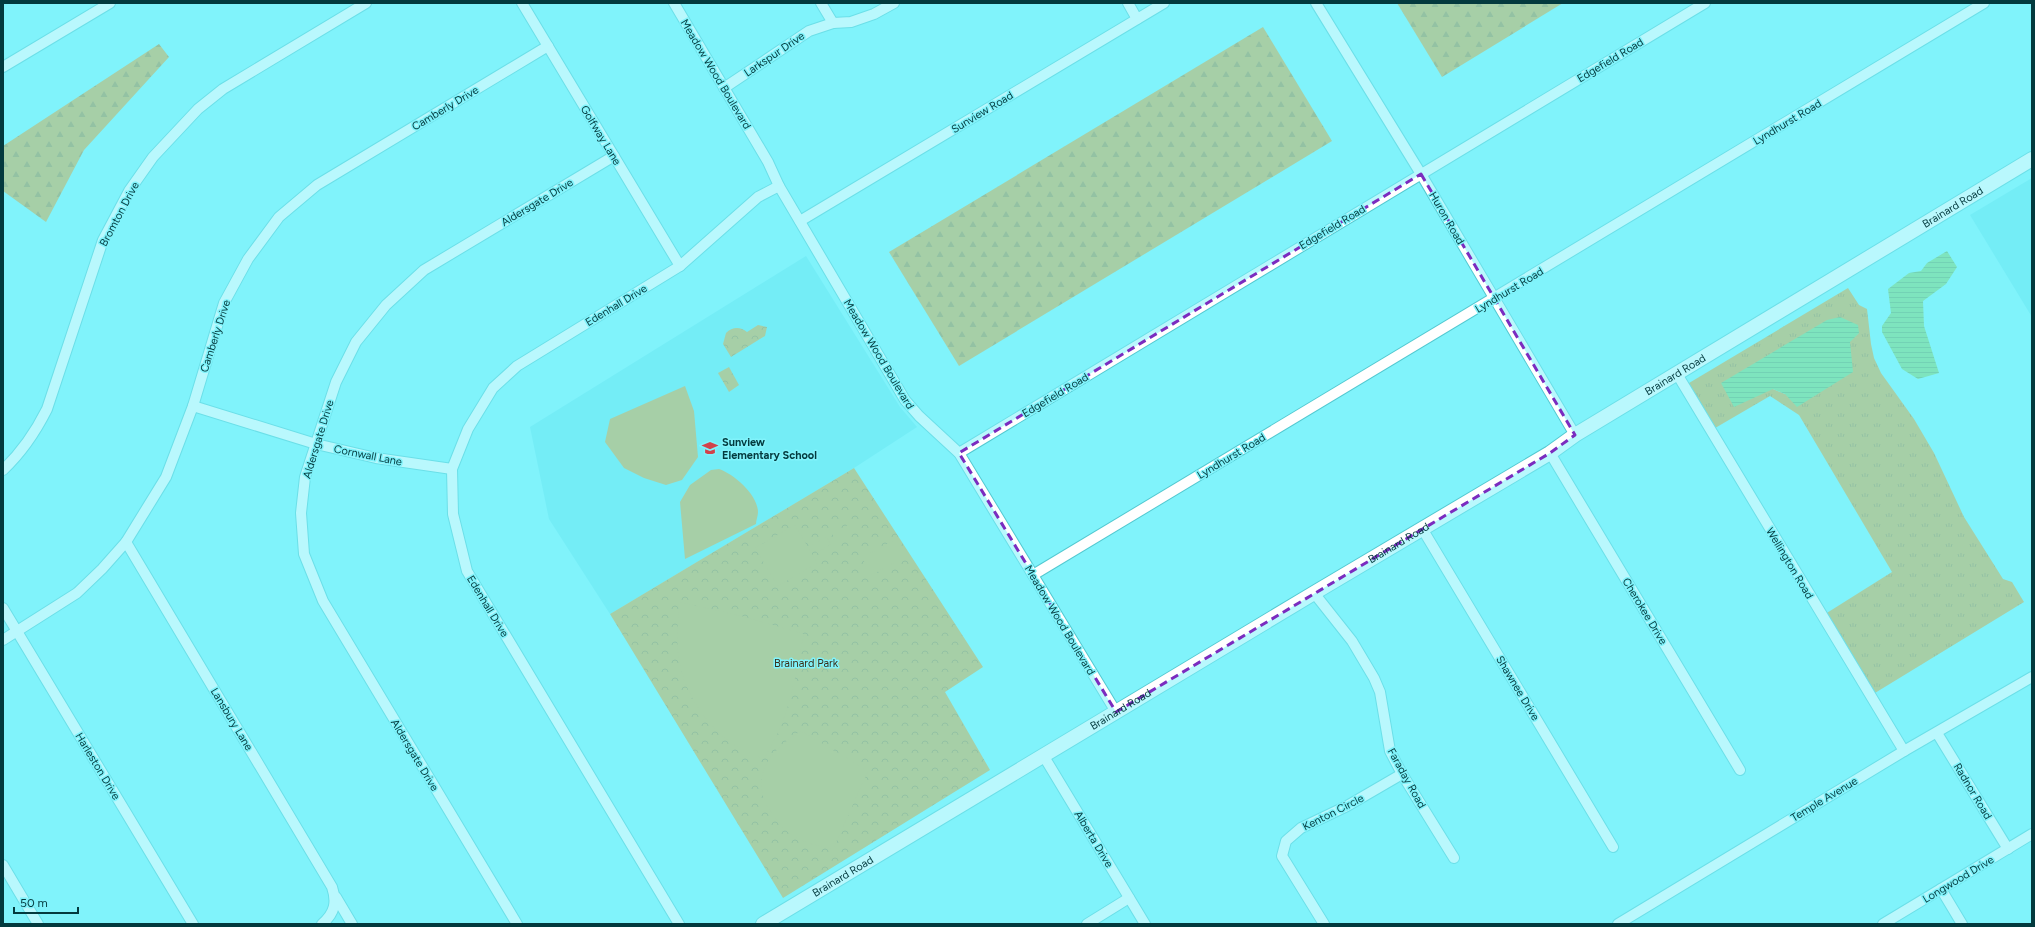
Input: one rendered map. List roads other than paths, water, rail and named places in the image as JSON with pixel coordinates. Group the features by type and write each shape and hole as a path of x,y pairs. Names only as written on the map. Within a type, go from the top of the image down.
{"main road":[{"name":"Brainard Road","path":"763,924 1314,593 1423,530 1550,453 1575,435 2032,158"}],"street":[{"path":"3,67 110,3"},
{"name":"Bromton Drive","path":"3,470 21,453 37,429 47,409 103,240 129,191 153,157 198,109 223,89 366,3"},
{"name":"Golfway Lane","path":"522,3 680,266"},
{"name":"Meadow Wood Boulevard","path":"674,3 768,162 779,186 905,400 918,416 959,453 1116,712"},
{"path":"821,3 833,23"},
{"name":"Larkspur Drive","path":"724,88 809,31 833,23 851,22 874,14 894,3"},
{"path":"1128,3 1138,19"},
{"name":"Sunview Road","path":"800,221 1164,3"},
{"name":"Huron Road","path":"1316,3 1421,174 1575,435"},
{"name":"Edgefield Road","path":"959,453 1705,3"},
{"name":"Lyndhurst Road","path":"1033,575 1984,3"},
{"name":"Camberly Drive","path":"3,640 77,593 102,569 126,542 166,477 193,406 224,303 248,259 279,217 316,185 548,46"},
{"name":"Aldersgate Drive","path":"517,924 323,601 304,554 301,513 305,477 336,382 356,342 386,305 424,270 614,156"},
{"name":"Edenhall Drive","path":"679,924 467,571 453,514 452,469 468,429 493,388 517,366 680,266 758,197 779,186"},
{"name":"Wellington Road","path":"1677,374 1904,751"},
{"name":"Cornwall Lane","path":"193,406 316,444 376,458 452,469"},
{"name":"Cherokee Drive","path":"1550,453 1740,770"},
{"name":"Shawnee Drive","path":"1423,530 1613,847"},
{"name":"Lansbury Lane","path":"126,542 332,887 336,897 338,909"},
{"name":"Faraday Road","path":"1314,593 1352,642 1374,678 1380,692 1390,750 1402,774 1454,858"},
{"name":"Harleston Drive","path":"3,608 193,924"},
{"name":"Temple Avenue","path":"1618,924 1904,751 2032,677"},
{"name":"Radnor Road","path":"1937,733 2008,849"},
{"name":"Alberta Drive","path":"1043,755 1145,924"},
{"name":"Kenton Circle","path":"1324,924 1282,856 1286,841 1301,828 1347,806 1402,774"},
{"name":"Longwood Drive","path":"1883,924 2032,834"},
{"path":"3,865 38,924"},
{"path":"1941,889 1962,924"},
{"path":"1087,924 1129,898"},
{"path":"322,924 338,909 352,924"}],"place":[{"name":"Sunview Elementary School","path":"710,448"}],"park label":[{"name":"Brainard Park","path":"806,663"}]}
